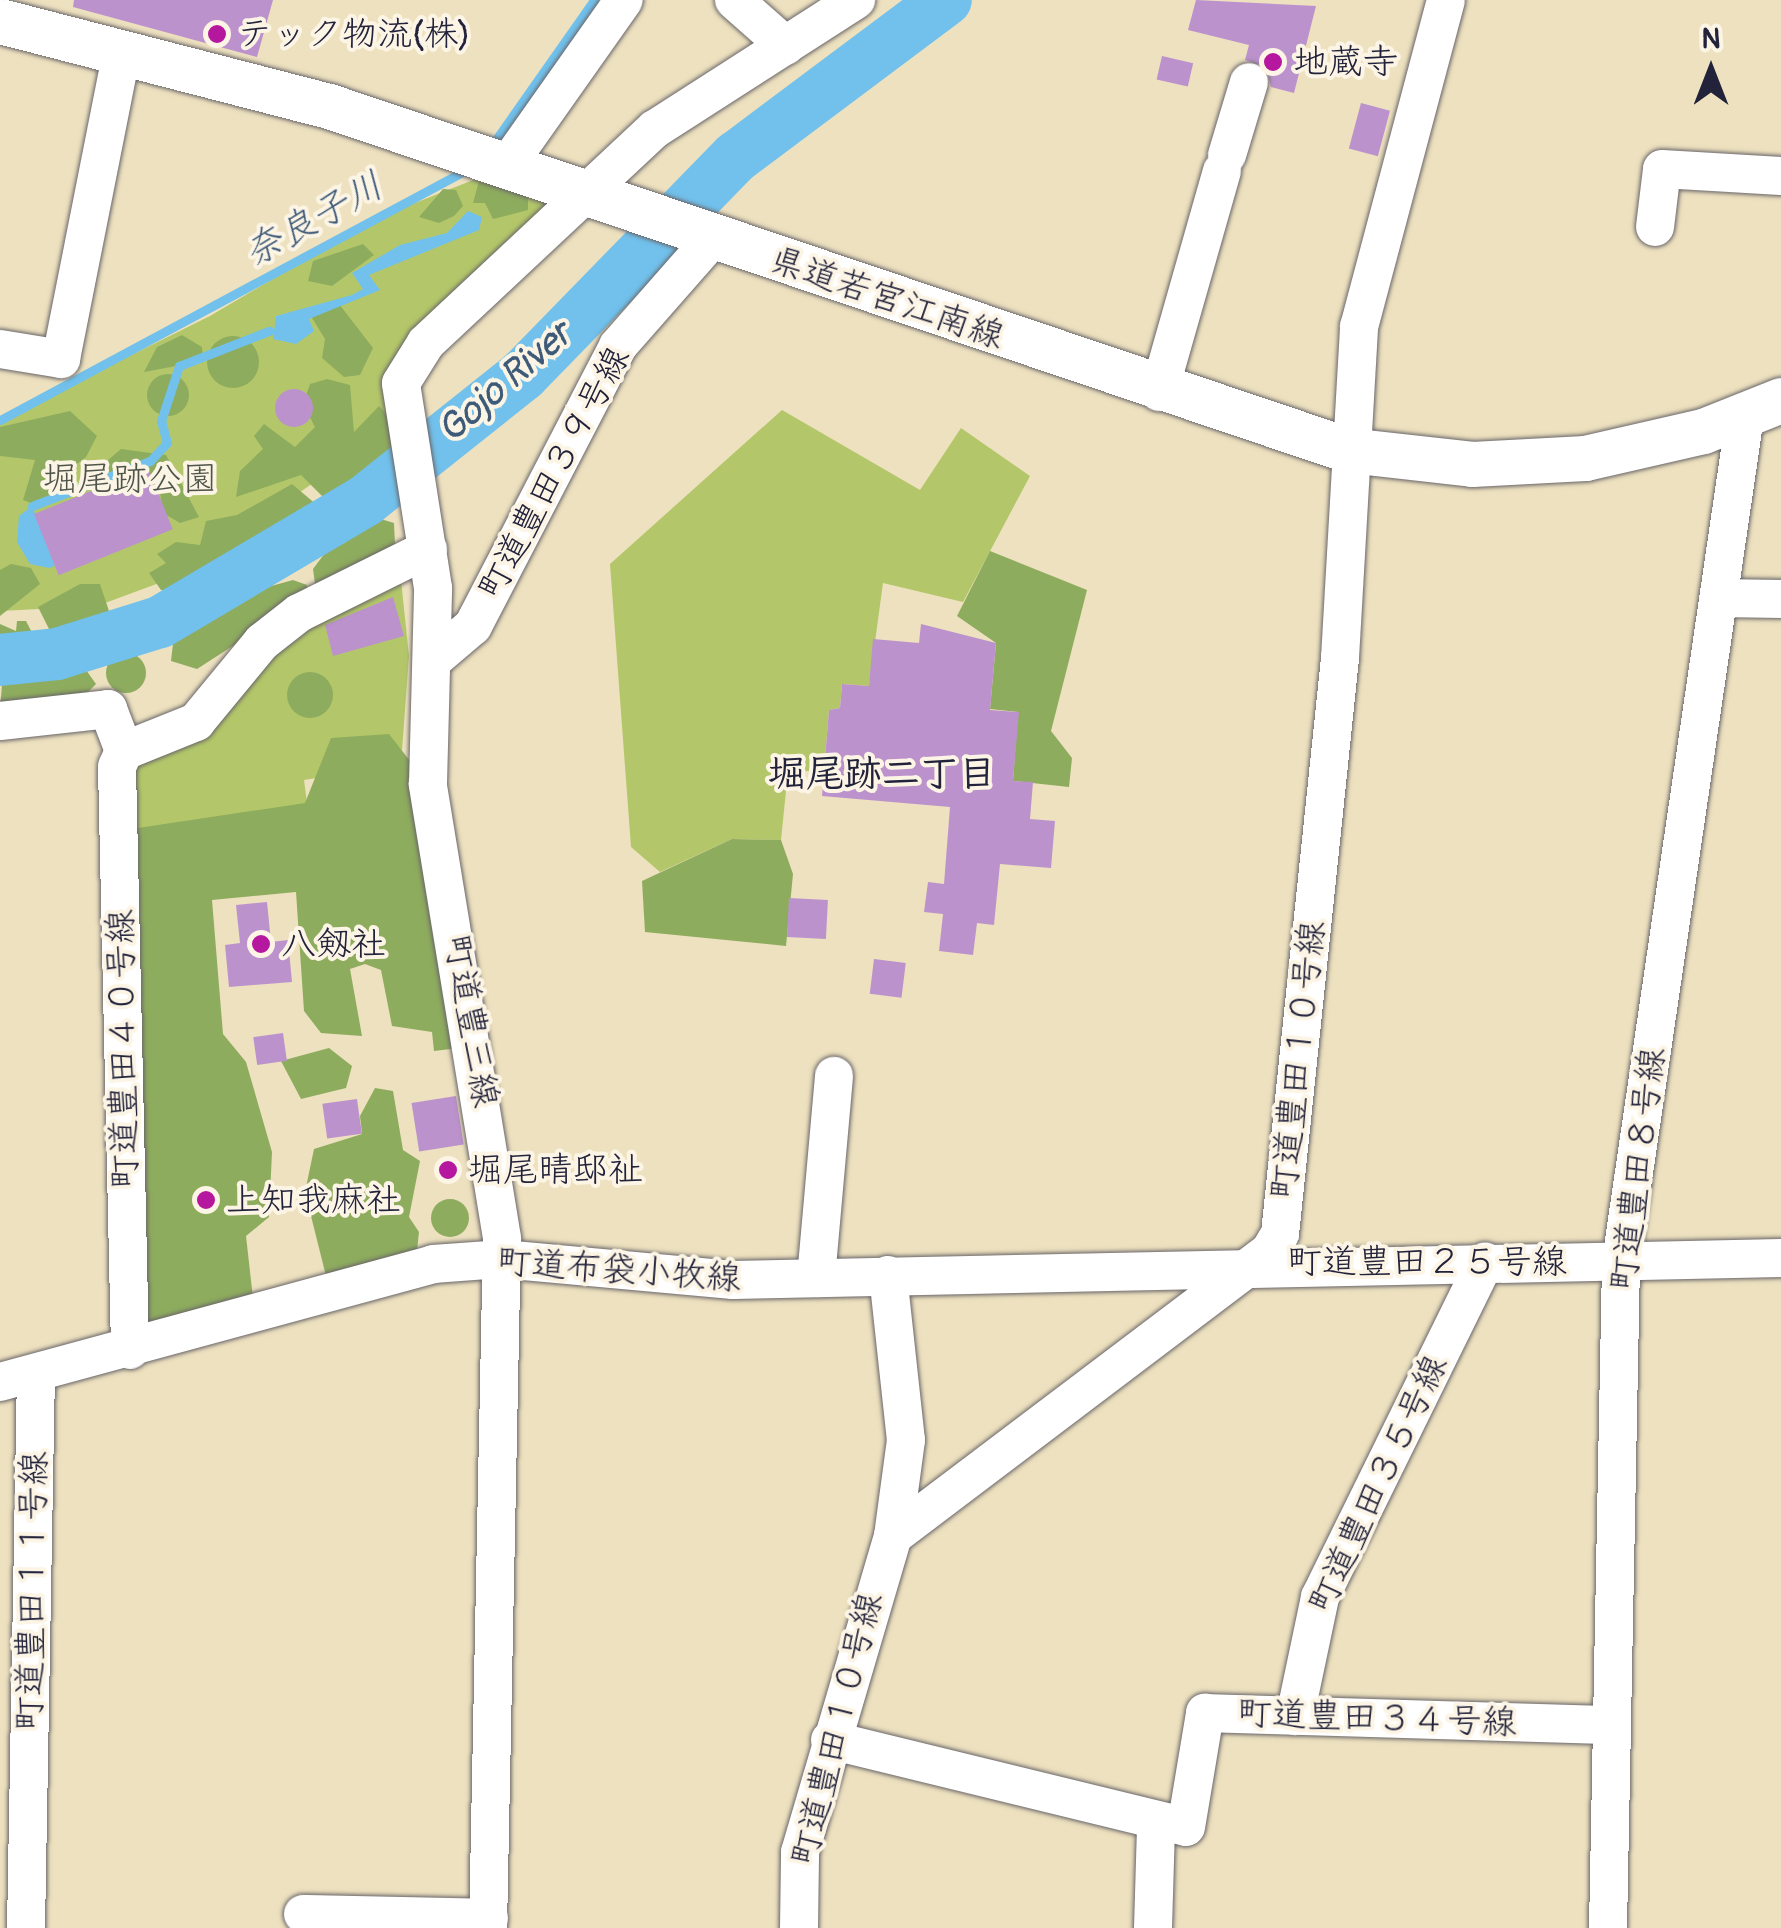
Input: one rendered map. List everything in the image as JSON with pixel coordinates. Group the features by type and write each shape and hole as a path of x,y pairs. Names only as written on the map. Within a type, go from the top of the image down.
{"main road":[{"name":"県道若宮江南線","path":"0,21 122,50 506,167 1159,392 1348,450 1532,463 1623,452 1763,408"}],"street":[{"path":"506,167 624,0"},
{"path":"734,0 786,46"},
{"name":"町道豊三線","path":"488,1923 502,1260 493,1144 428,784 434,660 426,537 402,408 404,374 426,343 666,121 856,0"},
{"name":"町道豊田１０号線","path":"799,1928 800,1852 893,1536 1253,1263 1280,1234 1340,658 1348,450 1359,327 1446,0"},
{"path":"0,349 62,359 122,50"},
{"path":"1159,392 1249,82"},
{"path":"1655,227 1662,169 1781,176"},
{"name":"町道豊田３９号線","path":"434,660 473,626 618,346 710,237"},
{"name":"町道豊田８号線","path":"1608,1928 1622,1262 1719,598 1763,408"},
{"path":"0,720 108,709 124,751 196,722 300,613 426,537"},
{"path":"1719,598 1781,599"},
{"name":"町道豊田４０号線","path":"124,751 116,767 130,1350"},
{"path":"816,1278 834,1076"},
{"name":"町道豊田２５号線","path":"1253,1263 1781,1258"},
{"name":"町道布袋小牧線","path":"18,1378 434,1264 502,1260 649,1276 816,1278 1253,1263"},
{"name":"町道豊田３５号線","path":"1295,1716 1320,1597 1485,1261"},
{"path":"888,1275 906,1440 893,1536"},
{"name":"町道豊田１１号線","path":"18,1378 26,1928"},
{"name":"町道豊田３４号線","path":"1171,1826 1205,1713 1612,1725"},
{"path":"830,1740 1171,1826"},
{"path":"1154,1928 1171,1826"},
{"path":"1171,1826 1177,1928"},
{"path":"302,1914 488,1923"}],"green space":[{"name":"堀尾跡公園","path":"506,167 583,193 425,343 402,409 335,468 178,576 97,606 0,611 0,420 210,316 372,220"},
{"path":"479,181 528,190 528,210 493,219 485,203 473,203"},
{"path":"443,189 456,190 463,206 439,223 419,217"},
{"path":"363,244 374,255 332,286 308,281 313,261"},
{"path":"336,300 373,348 360,375 344,377 322,358 325,339 309,313"},
{"path":"182,335 202,347 203,361 144,372 157,347"},
{"path":"233,336 252,343 259,362 252,381 233,388 214,381 207,362 214,343"},
{"path":"168,374 183,380 189,395 183,410 168,416 153,410 147,395 153,380"},
{"path":"327,379 350,385 354,432 379,406 397,426 388,472 365,477 336,510 301,475 236,497 240,471 263,449 254,436 264,424 295,447 315,427 303,404 310,384"},
{"path":"782,410 920,490 961,428 1030,476 963,602 883,583 869,686 842,684 840,708 829,710 824,771 788,771 781,840 732,839 660,872 631,847 610,564"},
{"path":"70,411 97,436 86,457 64,474 63,497 41,507 23,500 35,460 0,456 0,427"},
{"path":"121,449 166,455 199,517 180,523 163,513 159,485 145,475 108,480 101,466"},
{"path":"292,484 324,511 313,522 291,522 241,569 211,575 195,592 161,590 149,573 166,563 157,554 176,542 200,545 206,521 237,515"},
{"path":"374,517 394,523 395,545 327,588 315,584 313,569 331,545 345,543 355,521"},
{"path":"990,551 1087,590 1051,731 1072,758 1069,787 1013,781 1018,712 990,709 996,643 957,616"},
{"path":"11,564 31,568 40,584 0,616 0,570"},
{"path":"293,580 307,585 307,598 197,669 171,661 174,635 237,606 242,594"},
{"path":"401,580 409,656 401,764 304,780 308,810 130,841 137,760 273,647"},
{"path":"80,584 100,584 113,623 53,659 0,655 0,624 16,631 17,621 26,621 39,646 53,637 38,607"},
{"path":"126,653 140,659 146,673 140,687 126,693 112,687 106,673 112,659"},
{"path":"79,660 96,684 69,711 0,712 3,670 42,678 45,667"},
{"path":"310,672 326,679 333,695 326,711 310,718 294,711 287,695 294,679"},
{"path":"389,734 428,784 476,1046 434,1051 432,1032 392,1026 381,970 365,964 350,969 362,1036 321,1033 304,1011 296,892 212,900 223,1034 246,1062 272,1152 269,1217 246,1236 255,1316 130,1350 118,831 305,803 331,738"},
{"path":"732,839 781,840 793,874 786,946 645,932 642,881"},
{"path":"329,1048 352,1066 346,1088 301,1099 281,1061"},
{"path":"375,1088 393,1091 403,1150 420,1161 409,1217 419,1232 415,1269 331,1296 305,1192 314,1149 362,1134 360,1116"},
{"path":"450,1199 464,1204 469,1218 464,1232 450,1237 436,1232 431,1218 436,1204"}],"water":[{"path":"468,211 482,217 479,230 369,275 380,290 309,319 314,331 296,344 273,339 276,316 363,289 352,273 400,245 447,233"},
{"path":"32,506 55,566 49,568 30,564 17,542 19,516"}],"building":[{"name":"テック物流(株)","path":"74,0 273,0 257,57 73,7"},
{"name":"地蔵寺","path":"1196,0 1316,6 1294,93 1271,87 1266,67 1245,60 1249,45 1188,30"},
{"path":"1162,56 1193,63 1188,87 1157,79"},
{"path":"1361,103 1390,111 1378,156 1349,148"},
{"path":"294,389 307,395 313,408 307,421 294,427 281,421 275,408 281,395"},
{"path":"148,468 173,529 59,575 34,514"},
{"path":"393,597 404,636 333,656 325,625"},
{"path":"921,624 996,643 990,710 1019,712 1013,781 1033,782 1030,819 1055,821 1051,868 1000,864 994,925 977,923 973,955 939,951 943,914 924,912 928,882 944,884 950,807 822,796 829,710 840,708 842,684 869,686 873,639 919,643"},
{"path":"789,898 828,900 826,939 787,937"},
{"name":"八剱社","path":"267,902 271,942 288,940 292,982 229,987 225,945 240,943 236,905"},
{"path":"874,959 906,963 901,998 870,994"},
{"path":"283,1033 287,1061 257,1065 253,1037"},
{"path":"456,1096 464,1144 419,1151 412,1103"},
{"path":"357,1099 362,1134 327,1139 322,1104"}],"waterway":[{"name":"奈良子川","path":"490,148 594,0"},
{"name":"Gojo River","path":"0,660 57,654 160,622 366,500 523,375 736,157 946,0"},
{"name":"奈良子川","path":"0,420 468,169"},
{"path":"32,506 150,461 167,443 161,421 179,366 269,331"}],"place":[{"name":"テック物流(株)","path":"217,34"},
{"name":"地蔵寺","path":"1273,62"},
{"name":"八剱社","path":"261,944"},
{"name":"堀尾晴邸祉","path":"448,1170"},
{"name":"上知我麻社","path":"206,1200"}],"district":[{"name":"堀尾跡二丁目","path":"882,775"}]}
